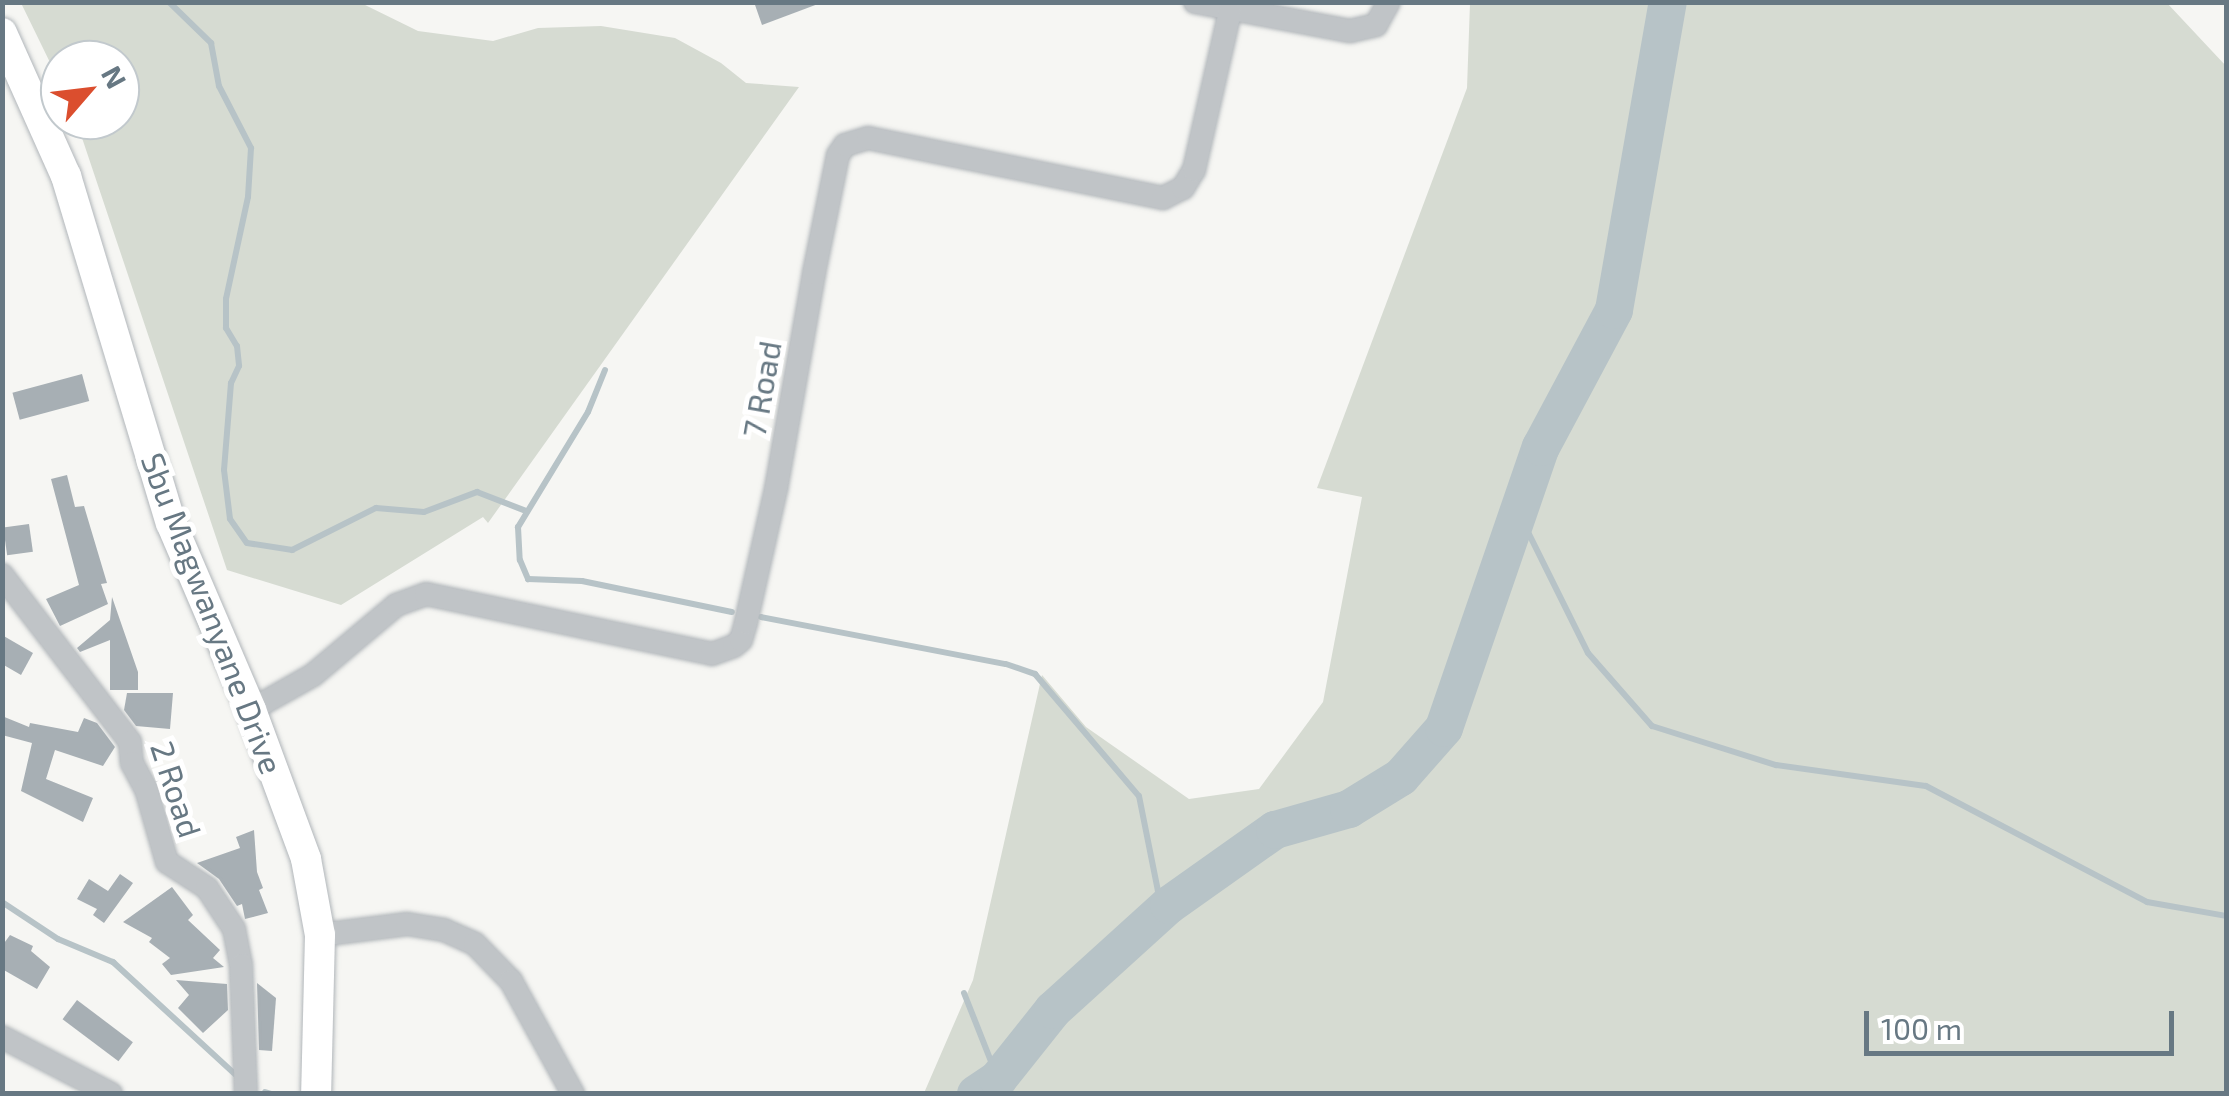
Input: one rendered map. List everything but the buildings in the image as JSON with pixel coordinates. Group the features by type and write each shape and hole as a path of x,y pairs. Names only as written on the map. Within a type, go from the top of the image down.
{"main road":[{"name":"Sbu Magwanyane Drive","path":"2,33 66,176 171,523 251,710 306,860 320,935 316,1094"}],"street":[{"path":"1194,2 1230,12 1350,31 1376,25 1389,2"},
{"name":"7 Road","path":"251,710 313,675 396,605 426,594 712,654 734,646 746,622 776,489 838,155 845,145 868,138 1162,198 1183,188 1194,170 1230,12"},
{"name":"2 Road","path":"2,575 130,742 132,763 146,789 167,862 206,888 234,929 242,966 246,1094"},
{"path":"320,935 406,924 444,930 476,944 511,981 573,1094"},
{"path":"2,1036 111,1094"}],"shaded area":[{"path":"21,3 361,3 418,31 493,41 538,28 601,26 675,38 721,63 746,83 799,87 488,523 483,517 341,605 227,570 83,140 140,140 140,40 40,42"},
{"path":"1470,3 2167,3 2226,66 2226,1093 924,1093 973,980 1042,675 1086,727 1189,799 1259,789 1323,702 1362,497 1317,488 1467,88"}],"waterway":[{"path":"169,2 211,43 219,86 251,148 248,197 226,299 226,328 237,346 239,366 231,383 224,470 230,519 247,543 292,550 376,508 424,512 477,492 526,511"},
{"path":"976,1094 998,1079 1053,1010 1169,905 1275,830 1349,809 1401,777 1444,728 1541,447 1614,310 1668,2"},
{"path":"605,370 588,412 518,527 520,560 528,579 582,581 732,612"},
{"path":"1518,512 1588,653 1652,726 1776,765 1926,786 2147,902 2226,916"},
{"path":"761,617 1006,664 1035,674 1139,796 1158,891 1169,905"},
{"path":"2,902 58,939 113,962 235,1074"},
{"path":"964,993 998,1079"},
{"path":"265,1092 271,1094"}]}
